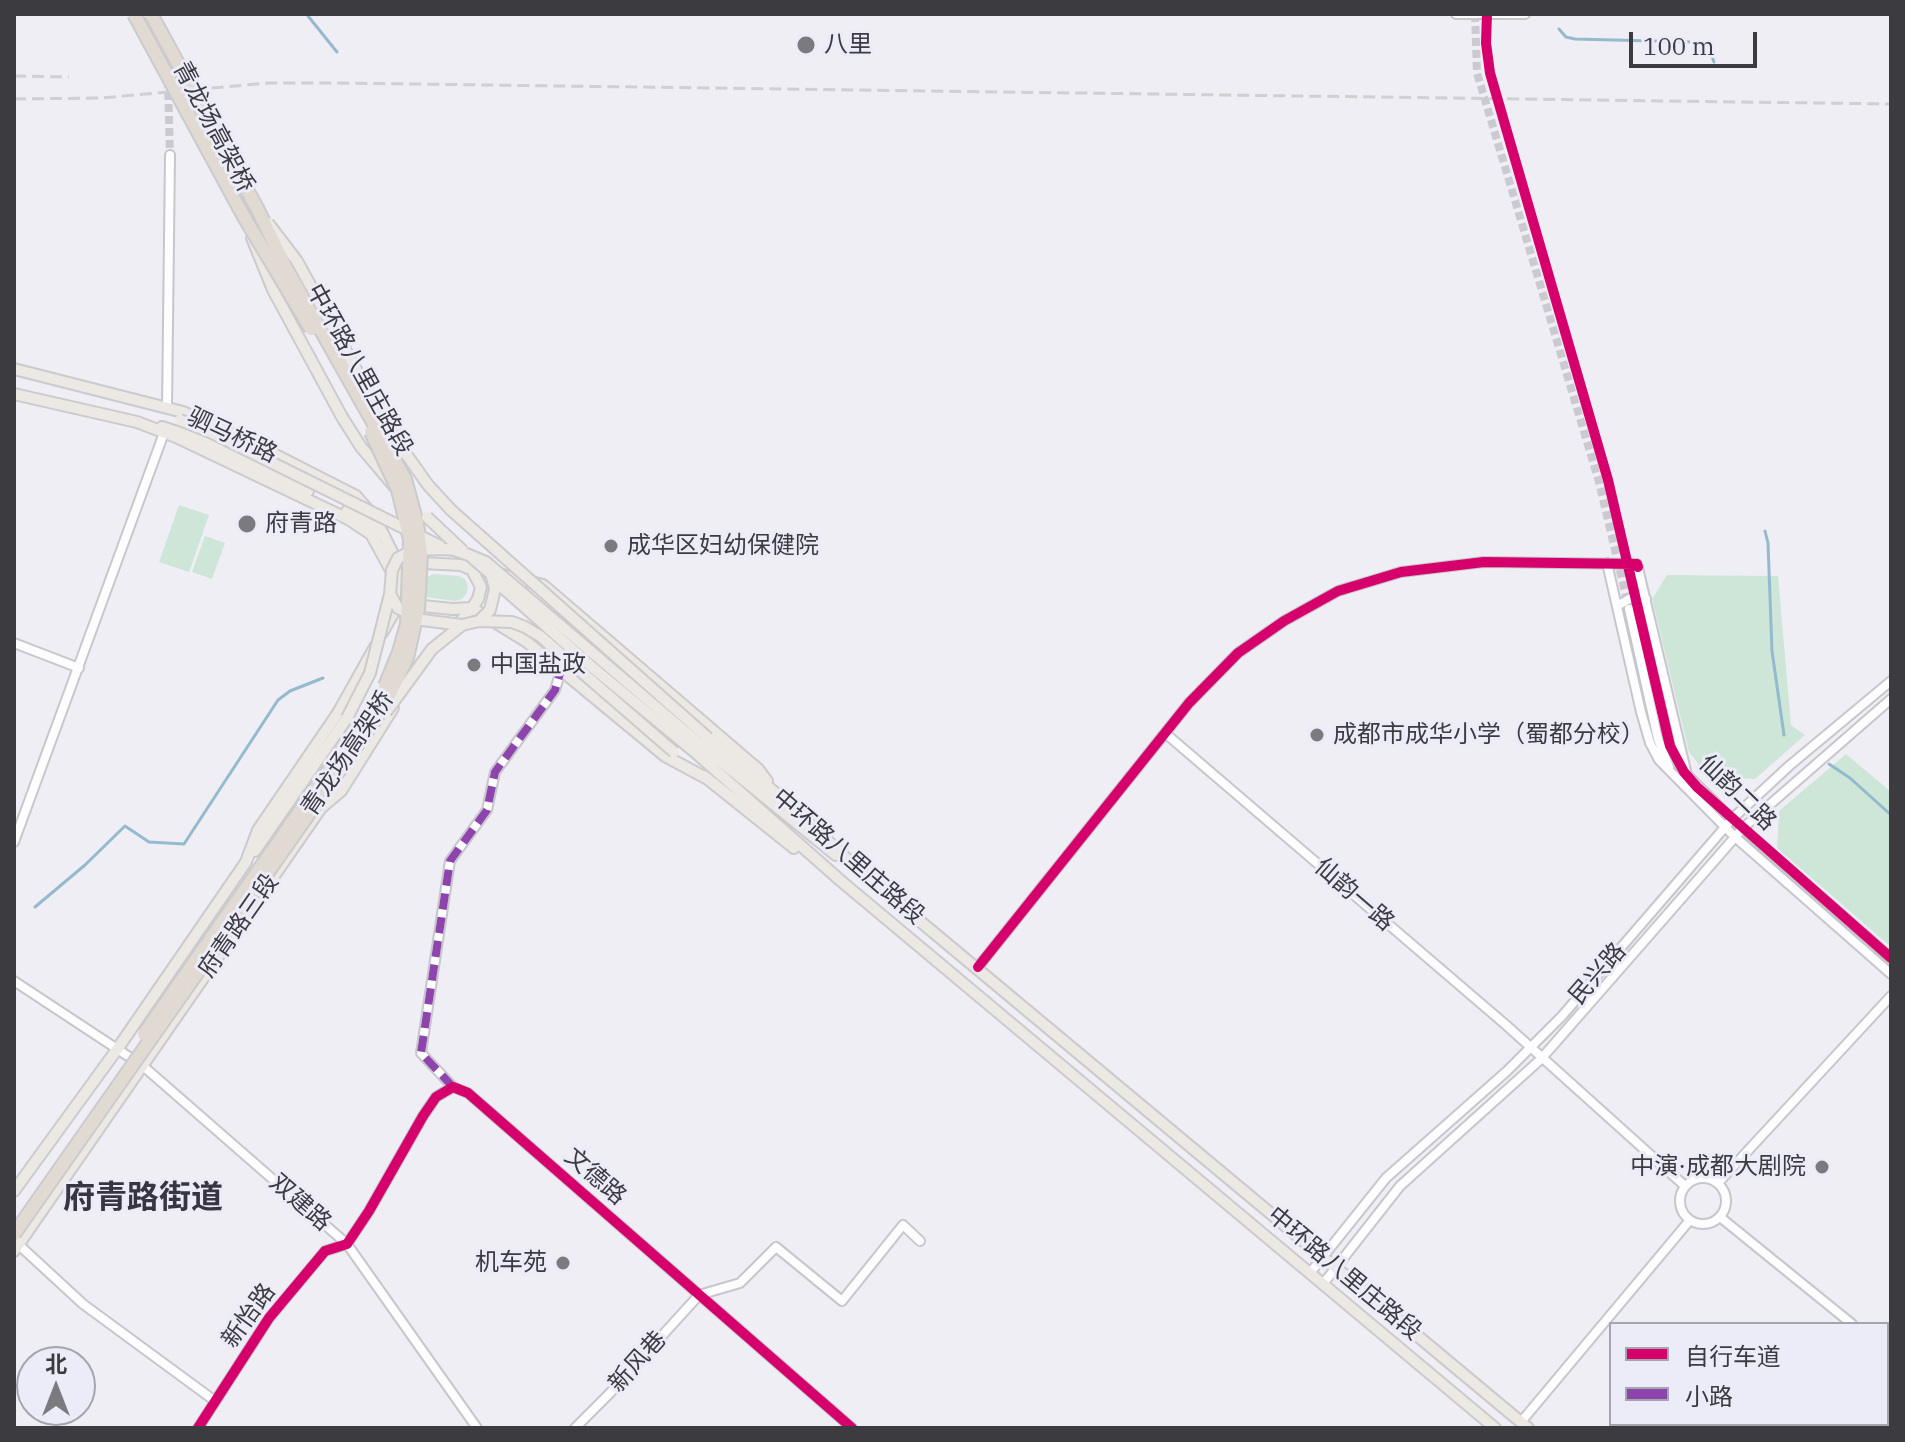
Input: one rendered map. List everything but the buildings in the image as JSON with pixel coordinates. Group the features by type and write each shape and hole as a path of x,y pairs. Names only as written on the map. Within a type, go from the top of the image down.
{"highway":[{"name":"青龙场高架桥","path":"14,1220 376,704 395,665 407,624 410,540 398,490 369,429 244,217 133,14"},
{"name":"青龙场高架桥","path":"16,1244 383,708 402,668 418,609 421,554 417,523 405,479 287,270 257,208 151,14"}],"main road":[{"name":"中环路八里庄路段","path":"257,208 297,261 389,430 428,485 451,510 841,881 1495,1428"},
{"name":"中环路八里庄路段","path":"244,217 273,290 342,417 386,478 524,608 702,746 778,795 861,872 1525,1425"},
{"name":"驷马桥路","path":"14,369 183,412 356,496 375,518 399,581"},
{"name":"驷马桥路","path":"14,394 137,422 359,526 371,534 399,581"},
{"path":"144,402 206,441 360,518 378,534 399,581 423,606 472,608 527,642 665,756 706,778"},
{"path":"137,422 178,425 210,432 467,560 491,574 495,589 490,610 479,621"},
{"path":"399,581 398,558 414,550 445,549"},
{"path":"467,560 481,587 472,608"},
{"path":"467,560 543,585 758,769 778,795"},
{"path":"246,862 347,718 370,673 390,594 399,581 422,563 467,560 491,565 702,746 827,849 861,872"},
{"name":"府青路三段","path":"14,1191 118,1048 246,862 258,830 338,713 399,581"},
{"path":"390,594 398,608 422,620 462,625 479,621 512,622 540,636 674,752 791,846 841,881"},
{"name":"府青路三段","path":"16,1244 321,808 341,791 401,695 472,608"},
{"path":"321,808 421,664 441,640 462,625"}],"street":[{"path":"133,14 159,42 167,59"},
{"path":"1456,14 1525,14"},
{"path":"167,408 170,155"},
{"path":"14,842 164,433"},
{"path":"978,967 1189,703 1238,653 1284,621 1338,591 1401,572 1484,562 1607,563"},
{"name":"仙韵二路","path":"1687,775 1637,564 1607,563 1650,743 1659,760 1724,827 1891,974"},
{"path":"1617,606 1631,598 1646,599"},
{"name":"仙韵二路","path":"1676,779 1658,739 1632,608 1663,721 1676,758 1687,775 1732,819 1891,958"},
{"path":"14,643 79,668"},
{"name":"文德路","path":"561,670 555,690 495,772 487,810 450,861 421,1053 453,1087 468,1093 852,1428"},
{"name":"民兴路","path":"1310,1273 1386,1178 1562,1016 1724,827 1789,766 1891,681"},
{"name":"民兴路","path":"1323,1284 1400,1186 1541,1059 1743,828 1891,699"},
{"name":"仙韵一路","path":"1165,733 1685,1186"},
{"name":"双建路","path":"14,981 143,1066 347,1244 477,1428"},
{"path":"1718,1183 1891,996"},
{"path":"347,1244 423,1116 436,1097 453,1087"},
{"path":"1697,1178 1712,1179 1718,1183 1726,1195 1720,1217 1705,1224 1690,1220 1680,1207 1679,1199 1685,1186 1697,1178"},
{"path":"1720,1217 1850,1322"},
{"path":"1525,1425 1690,1220"},
{"path":"699,1295 740,1283 776,1247 842,1301 903,1225 920,1241"},
{"path":"16,1244 83,1304 215,1401"},
{"name":"新怡路","path":"198,1428 269,1318 325,1251 347,1244"},
{"name":"新风巷","path":"575,1428 699,1295"}],"green space":[{"path":"179,505 209,515 189,572 159,562"},
{"path":"205,536 225,543 212,579 192,572"},
{"path":"433,574 465,579 467,593 455,601 426,597 422,592 422,580"},
{"path":"1667,575 1778,576 1791,725 1805,735 1755,779 1709,777 1689,752 1652,599"},
{"path":"1846,754 1891,792 1891,947 1777,848 1779,811"}],"waterway":[{"path":"308,16 337,52"},
{"path":"1559,29 1566,37 1575,39 1692,42 1710,51 1714,62"},
{"path":"1765,531 1772,651 1784,735"},
{"path":"35,907 125,826 149,842 184,844 278,700 290,691 323,678"},
{"path":"1829,764 1850,778 1891,815"}],"tunnel":[{"path":"1475,14 1477,73 1599,482 1629,609"},
{"path":"1487,14 1486,43 1490,73 1608,480 1635,601"},
{"path":"168,80 170,155"}],"railway":[{"path":"14,76 69,77"},
{"path":"14,99 101,98 268,83 339,83 1891,104"}],"marked path":[{"path":"453,1087 421,1053 450,861 487,810 495,772 555,690 561,670"}],"cycle path":[{"path":"1487,14 1486,43 1490,73 1608,480 1670,746 1684,772 1697,787 1891,958"},
{"path":"978,967 1189,703 1238,653 1284,621 1338,591 1401,572 1484,562 1637,564 1638,567"},
{"path":"198,1428 269,1318 325,1251 347,1244 423,1116 436,1097 453,1087 468,1093 852,1428"}],"place":[{"name":"八里","path":"806,45"},
{"name":"府青路","path":"247,524"},
{"name":"成华区妇幼保健院","path":"611,546"},
{"name":"中国盐政","path":"474,665"},
{"name":"成都市成华小学（蜀都分校）","path":"1317,735"},
{"name":"中演·成都大剧院","path":"1822,1167"},
{"name":"机车苑","path":"563,1263"}],"district":[{"name":"府青路街道","path":"143,1199"}]}
